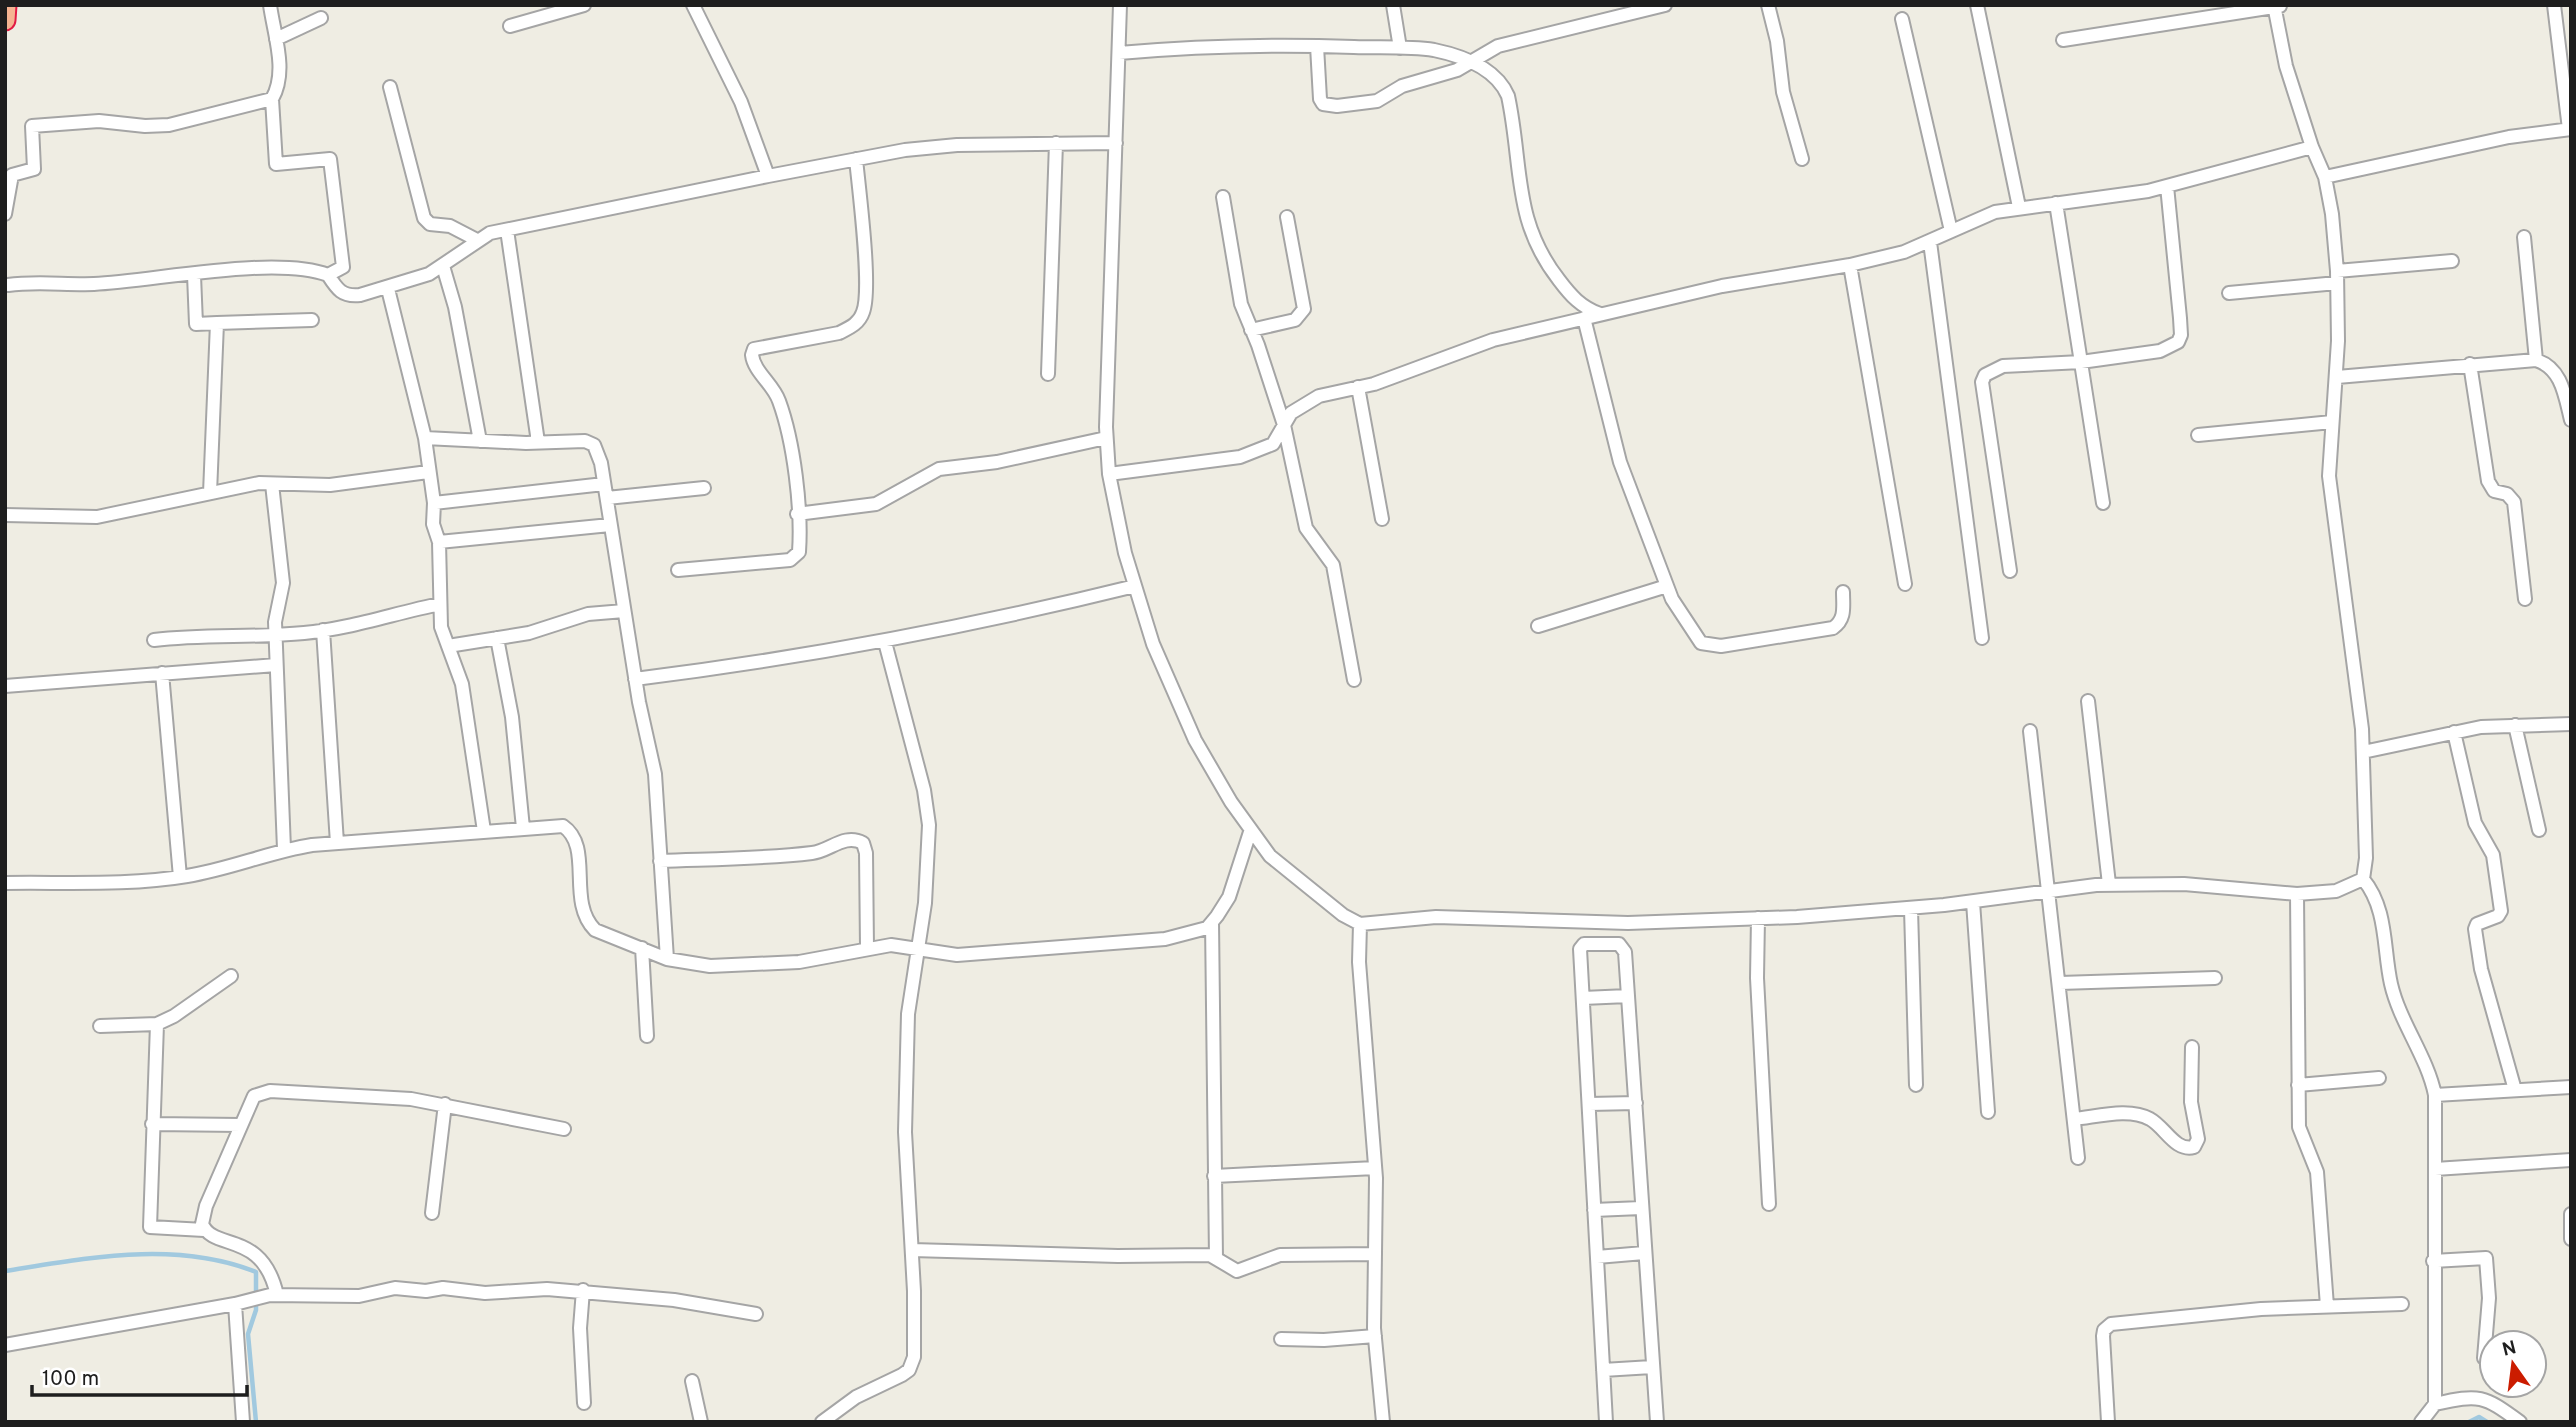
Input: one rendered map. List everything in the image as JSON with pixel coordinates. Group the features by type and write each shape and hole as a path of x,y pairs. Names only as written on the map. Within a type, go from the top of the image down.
{"highway":[{"path":"5,20 6,5"}],"street":[{"path":"270,5 279,78 272,99 276,164 330,159 342,267 328,275"},
{"path":"510,26 584,5"},
{"path":"693,5 741,102 768,176"},
{"path":"1120,5 1106,438 1121,537 1153,643 1195,740 1250,832 1288,872 1360,925 1436,917 1603,923 1758,918 1910,909 2109,884 2173,884 2297,894 2336,891 2363,879"},
{"path":"1393,5 1401,48"},
{"path":"1317,46 1318,93 1323,104 1329,106 1377,101 1402,86 1434,79 1471,62 1488,50 1507,43 1665,5"},
{"path":"1768,5 1777,41 1783,92 1802,159"},
{"path":"1977,5 2019,207"},
{"path":"2325,177 2509,137 2570,129 2554,5"},
{"path":"2063,40 2277,6 2286,66 2312,148 2325,177 2337,277 2337,377 2332,422 2330,487 2363,752 2367,858 2363,879 2373,893 2381,916 2393,992 2427,1067 2435,1095 2435,1404 2421,1422"},
{"path":"276,39 321,18"},
{"path":"1902,19 1951,231"},
{"path":"1119,53 1197,47 1401,48 1436,51 1471,62 1495,75 1508,96 1525,215 1538,253 1578,304 1600,314"},
{"path":"390,87 424,218 430,224 450,226 477,240"},
{"path":"5,214 12,175 34,169 32,126 99,121 145,126 169,125 272,99"},
{"path":"1048,374 1056,143"},
{"path":"8,285 94,284 270,269 317,271 328,275 338,290 348,296 388,289 443,266 477,240 491,233 768,176 856,159 957,145 1116,143"},
{"path":"1110,474 1240,457 1273,443 1292,412 1319,396 1413,370 1470,347 1731,284 1850,265 1930,242 1995,212 2167,186 2312,148"},
{"path":"678,570 796,558 800,546 789,444 780,403 769,381 755,366 752,355 754,349 839,333 849,328 863,314 866,290 856,159"},
{"path":"2010,571 1982,382 1985,375 2003,366 2081,362 2160,351 2178,342 2181,326 2167,186"},
{"path":"1223,197 1237,288 1284,425 1306,528 1328,556 1337,579 1354,680"},
{"path":"2056,204 2103,503"},
{"path":"1251,330 1296,320 1304,309 1287,217"},
{"path":"507,230 538,442"},
{"path":"2524,237 2536,359"},
{"path":"1930,242 1982,638"},
{"path":"2229,293 2452,261"},
{"path":"1850,265 1905,584"},
{"path":"443,266 453,299 480,440"},
{"path":"194,275 196,324 312,320"},
{"path":"388,289 425,438 434,503 433,524 439,542 441,627 462,684 484,831"},
{"path":"1584,318 1618,454 1667,586 1694,636 1711,647 1833,628 1841,623 1843,592"},
{"path":"210,493 217,323"},
{"path":"2337,377 2536,359 2547,363 2557,375 2571,420"},
{"path":"2470,364 2490,487 2514,502 2525,598"},
{"path":"1358,387 1382,519"},
{"path":"2198,435 2332,422"},
{"path":"425,438 585,441 594,444 607,498 635,679 655,774 667,959"},
{"path":"797,514 876,504 939,470 997,462 1106,438"},
{"path":"5,515 97,516 244,485 330,485 428,472"},
{"path":"272,484 283,583 276,610 275,635 284,849"},
{"path":"434,503 604,484"},
{"path":"607,498 705,488"},
{"path":"439,542 610,525"},
{"path":"635,679 781,661 818,651 885,642 1135,586"},
{"path":"1538,626 1667,586"},
{"path":"154,640 187,636 275,635 323,630 440,604"},
{"path":"448,646 529,633 588,614 624,611"},
{"path":"323,630 337,843"},
{"path":"497,638 512,717 523,828"},
{"path":"822,1422 856,1397 902,1375 912,1364 912,1250 906,1164 908,1014 925,903 929,825 924,790 885,642"},
{"path":"5,686 276,665"},
{"path":"162,673 180,877"},
{"path":"2088,701 2109,884"},
{"path":"2363,752 2454,732 2515,725 2571,724"},
{"path":"2515,725 2539,830"},
{"path":"2030,731 2050,890 2078,1158"},
{"path":"2454,732 2475,823 2493,855 2501,911 2498,916 2477,924 2475,929 2481,969 2515,1090"},
{"path":"5,883 180,877 284,849 563,826 571,832 577,849 581,908 586,921 595,930 667,959 710,967 756,966 799,962 891,945 957,955 1138,943 1195,933 1207,929 1229,897 1250,832"},
{"path":"660,861 810,853 836,842 857,840 863,843 866,853 867,948"},
{"path":"2297,894 2299,1133 2317,1172 2327,1306"},
{"path":"1973,902 1988,1112"},
{"path":"1910,909 1916,1085"},
{"path":"1758,918 1757,978 1769,1204"},
{"path":"1212,922 1216,1258"},
{"path":"1603,923 1603,944"},
{"path":"1360,925 1359,962 1375,1168 1375,1336 1383,1422"},
{"path":"1606,1422 1580,949 1584,944 1619,944 1624,949 1657,1422"},
{"path":"642,948 647,1036"},
{"path":"100,1026 157,1024 174,1016 231,976"},
{"path":"2060,983 2215,978"},
{"path":"1583,998 1628,996"},
{"path":"157,1024 150,1227 204,1230 244,1247 264,1260 273,1278 274,1295"},
{"path":"2074,1119 2142,1115 2153,1121 2178,1145 2184,1148 2194,1147 2198,1139 2191,1102 2192,1047"},
{"path":"2298,1085 2379,1078"},
{"path":"2435,1095 2571,1087"},
{"path":"204,1230 202,1218 205,1206 254,1096 262,1092 375,1095 445,1104 564,1129"},
{"path":"1589,1104 1636,1103"},
{"path":"432,1213 445,1104"},
{"path":"152,1124 241,1125"},
{"path":"2435,1169 2571,1160"},
{"path":"1214,1176 1375,1168"},
{"path":"1594,1210 1642,1208"},
{"path":"2571,1214 2571,1239"},
{"path":"912,1250 1118,1256 1210,1255 1237,1271 1245,1271 1257,1262 1280,1255 1375,1254"},
{"path":"1597,1256 1644,1253"},
{"path":"2433,1261 2486,1258 2486,1329"},
{"path":"5,1345 274,1295 359,1296 395,1288 426,1291 443,1287 485,1293 583,1290 674,1300 756,1314"},
{"path":"583,1290 580,1328 584,1403"},
{"path":"241,1302 243,1422"},
{"path":"2108,1422 2103,1336 2106,1326 2119,1322 2261,1308 2402,1304"},
{"path":"1281,1339 1324,1340 1375,1336"},
{"path":"1603,1370 1652,1367"},
{"path":"692,1381 701,1422"},
{"path":"2435,1404 2477,1397 2490,1400 2520,1422"}],"waterway":[{"path":"5,1271 100,1257 163,1254 225,1262 256,1272 256,1310 248,1334 256,1422"},
{"path":"2469,1422 2479,1417 2487,1422"}]}
